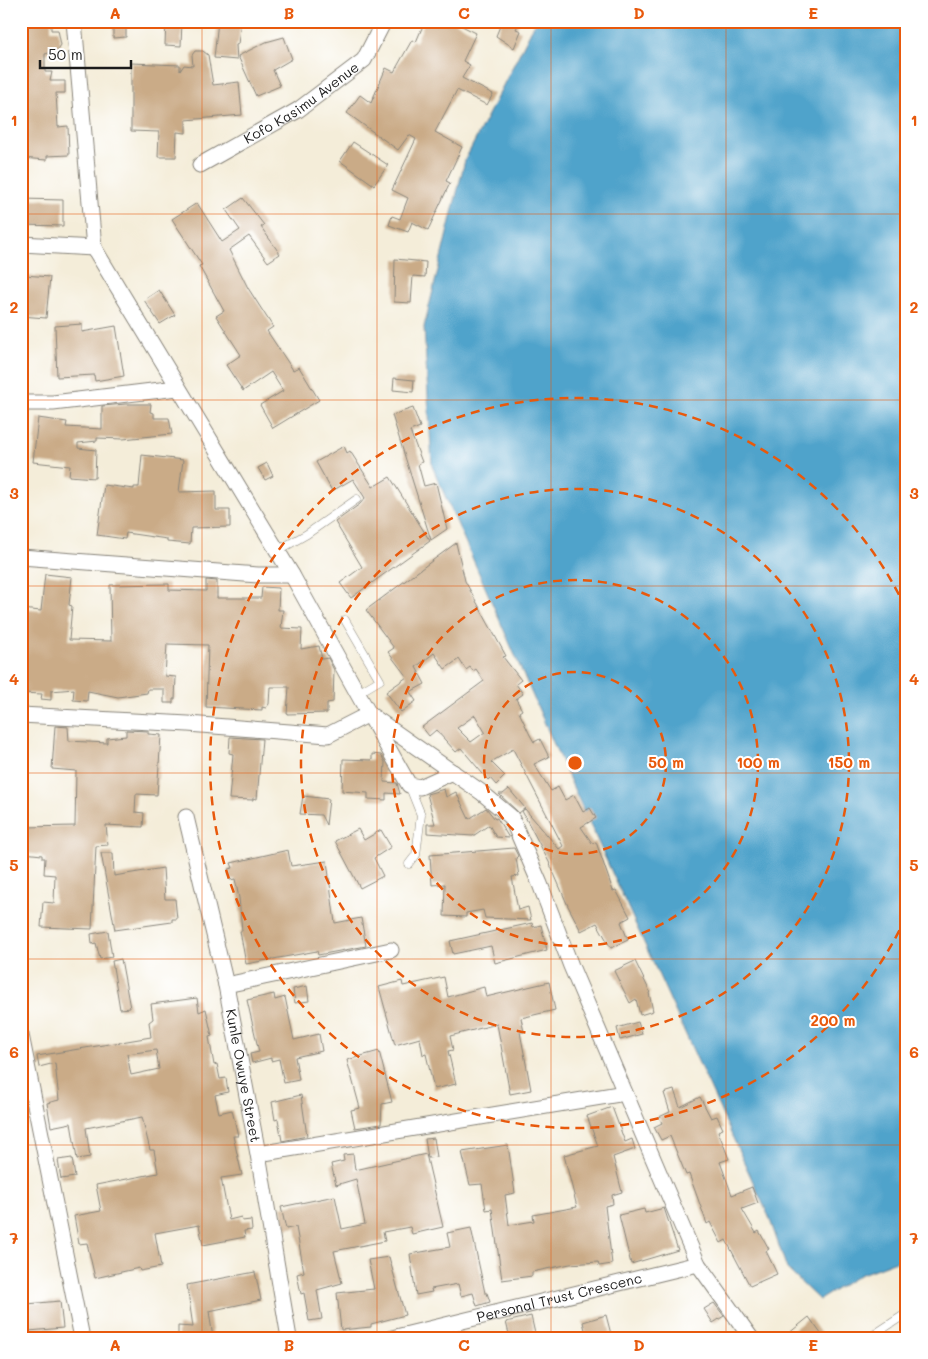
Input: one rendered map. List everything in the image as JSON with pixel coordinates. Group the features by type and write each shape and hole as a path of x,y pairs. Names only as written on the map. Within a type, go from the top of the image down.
{"street":[{"path":"74,21 94,248 177,388 278,551 409,785 420,787 453,772"},
{"name":"Kofo Kasimu Avenue","path":"200,165 298,110 364,60 384,21"},
{"path":"21,244 94,248"},
{"path":"21,403 53,403 177,388"},
{"path":"21,557 258,575 292,575"},
{"path":"21,715 188,724 328,735 369,714"},
{"path":"369,714 453,772 511,817 540,884 571,966 698,1264 751,1338"},
{"name":"Kunle Owuye Street","path":"186,817 226,986 258,1154 289,1338"},
{"path":"226,986 392,950"},
{"path":"21,1035 82,1338"},
{"path":"258,1154 625,1093"},
{"name":"Personal Trust Crescenc","path":"392,1338 698,1264"}],"lane":[{"path":"278,551 307,534 357,499"},
{"path":"345,620 380,680 358,692"},
{"path":"409,785 421,815 416,855 409,864"},
{"path":"870,1338 907,1312"}],"water":[{"path":"536,21 907,21 907,1257 859,1275 819,1300 787,1269 769,1217 563,765 432,466 424,327 465,160"}],"building":[{"path":"21,21 51,21 51,30 58,30 61,45 57,51 45,54 45,72 52,72 50,81 65,81 65,93 56,93 58,127 68,126 69,155 47,156 47,160 21,158"},
{"path":"166,21 182,21 181,46 165,45"},
{"path":"218,21 241,21 238,44 236,45 237,60 214,58"},
{"path":"425,21 452,21 476,33 463,61 470,65 462,78 493,94 487,105 457,90 435,132 462,147 446,181 450,183 428,230 412,222 408,232 389,225 392,216 400,219 408,198 392,190 416,139 409,135 398,150 347,113 360,95 371,103 386,68 394,72 412,40 416,42"},
{"path":"502,21 520,21 516,29 521,31 514,48 496,36"},
{"path":"126,27 126,37 113,38 113,28"},
{"path":"284,37 292,59 273,70 280,86 256,96 238,56 266,42"},
{"path":"195,51 203,51 208,55 213,85 239,82 242,115 186,120 186,133 177,132 176,157 158,157 159,132 131,131 131,63 180,65 180,71 184,65 193,66 192,55"},
{"path":"353,142 388,165 374,185 340,161"},
{"path":"243,198 264,225 261,227 280,254 268,262 249,236 229,250 248,288 273,327 267,331 293,370 299,367 319,400 273,428 260,405 283,391 271,372 243,391 226,365 241,355 216,316 224,311 199,266 202,265 172,219 197,203 222,242 240,230 226,210"},
{"path":"21,199 63,200 63,226 21,225"},
{"path":"395,259 426,262 425,277 413,276 411,303 394,302"},
{"path":"24,275 50,277 46,318 21,316"},
{"path":"159,290 175,315 160,324 144,300"},
{"path":"82,324 82,332 116,326 124,376 95,381 94,375 57,377 55,326"},
{"path":"394,378 414,380 413,392 393,390"},
{"path":"151,404 150,412 154,413 154,418 169,418 172,434 123,439 97,438 97,441 78,443 78,448 96,450 95,478 69,476 70,466 33,462 38,418 67,422 66,427 102,429 102,406"},
{"path":"413,408 420,427 410,431 422,462 418,464 424,486 436,483 447,529 431,540 392,415"},
{"path":"344,446 347,453 350,451 373,487 390,477 430,541 351,598 340,583 362,567 335,522 360,504 365,498 353,479 332,491 316,462"},
{"path":"142,455 183,460 179,492 216,491 216,510 230,510 230,527 191,528 190,544 167,542 167,539 126,533 125,539 97,535 104,485 134,489 134,487 139,487"},
{"path":"267,463 273,476 265,480 258,468"},
{"path":"456,543 465,581 506,656 503,657 521,680 516,684 523,694 516,699 522,710 519,712 534,742 540,739 549,757 534,764 551,791 558,787 565,800 574,795 583,812 590,808 596,818 581,827 592,843 596,842 613,891 616,890 630,917 621,922 628,940 611,948 597,923 581,931 549,862 522,811 525,809 559,849 563,846 513,749 491,762 505,776 496,785 490,778 488,780 461,748 456,752 436,730 429,736 422,727 484,681 476,669 473,671 470,667 466,670 459,659 445,669 434,653 416,667 425,684 410,692 416,701 401,712 386,692 407,677 388,652 394,648 366,610","holes":["475,715 485,732 471,742 457,728"]},
{"path":"45,574 72,577 69,605 72,606 69,640 111,641 110,585 169,584 169,590 206,591 206,580 217,581 217,598 261,598 262,587 279,588 278,610 283,610 281,628 302,629 301,649 319,646 322,659 328,658 334,670 333,702 327,703 327,713 287,714 289,687 270,687 269,704 266,708 262,707 262,710 206,707 208,645 167,644 165,676 176,677 175,699 173,699 173,703 164,703 164,689 148,689 147,693 118,697 88,691 87,701 73,700 74,689 51,691 51,700 41,699 42,694 21,693 21,609 41,611"},
{"path":"55,726 68,727 69,741 107,743 107,738 126,736 126,730 148,731 148,734 161,735 157,795 136,794 135,812 144,813 143,827 106,825 108,845 96,846 92,929 41,927 43,902 54,903 55,875 44,874 45,858 42,858 42,855 24,853 25,827 75,826 76,771 52,769"},
{"path":"230,737 262,739 257,799 229,799 233,754 229,753"},
{"path":"372,754 381,755 385,762 384,782 397,783 400,794 386,793 386,800 368,799 368,793 342,791 343,759 372,760"},
{"path":"444,789 446,797 456,792 469,819 486,808 495,819 497,818 509,838 496,837 489,825 473,836 427,833 427,824 435,824 427,794"},
{"path":"509,789 525,808 519,813 499,794 503,794"},
{"path":"303,796 329,799 326,825 321,815 300,814"},
{"path":"358,829 364,840 381,830 391,847 374,858 383,876 360,888 335,841"},
{"path":"514,848 518,856 516,858 519,876 512,877 518,910 528,907 531,920 485,918 483,910 466,913 466,917 444,916 445,884 432,885 430,855"},
{"path":"288,850 291,866 327,861 335,923 361,918 366,946 318,955 317,951 246,964 240,931 242,931 239,898 235,879 230,880 228,869 233,868 231,863"},
{"path":"101,853 113,853 114,876 163,868 165,899 175,899 177,919 172,919 172,922 115,930"},
{"path":"532,923 533,927 541,925 547,950 495,963 491,946 453,954 450,941"},
{"path":"108,931 112,957 100,959 96,943 92,944 91,934"},
{"path":"121,959 130,1008 120,1009 112,961"},
{"path":"635,961 650,992 653,1011 640,1015 636,999 630,1003 614,971"},
{"path":"444,977 448,997 484,987 486,997 549,982 555,1010 521,1018 524,1032 520,1032 531,1090 510,1094 497,1024 450,1036 453,1050 448,1051 456,1084 434,1089 426,1054 423,1055 420,1038 395,1045 379,987 402,981 403,986"},
{"path":"307,986 309,1001 295,1003 293,989"},
{"path":"274,994 275,1000 285,997 294,1040 319,1034 322,1051 295,1057 299,1080 284,1083 279,1059 271,1061 271,1058 252,1063 250,1054 259,1052 247,1000"},
{"path":"197,998 199,1012 206,1009 212,1036 209,1037 214,1065 217,1064 220,1079 226,1078 228,1092 215,1095 219,1113 232,1110 238,1136 233,1136 242,1175 221,1178 229,1220 241,1217 242,1221 251,1220 252,1230 244,1231 245,1237 203,1245 199,1225 155,1233 161,1267 140,1271 139,1268 95,1278 87,1243 79,1244 74,1216 101,1211 96,1185 158,1173 154,1150 150,1150 142,1117 86,1128 90,1157 77,1159 71,1123 51,1127 47,1103 59,1100 55,1063 39,1067 37,1056 151,1037 149,1022 153,1019 151,1004","holes":["156,1050 159,1069 131,1075 127,1054"]},
{"path":"638,1022 642,1034 620,1040 617,1028"},
{"path":"379,1051 392,1102 382,1104 381,1124 355,1128 351,1110 360,1108 347,1060"},
{"path":"674,1090 680,1107 700,1097 711,1118 717,1116 723,1129 718,1131 729,1159 720,1162 732,1195 752,1187 758,1203 742,1209 756,1233 759,1231 769,1249 766,1251 777,1274 750,1286 726,1240 721,1243 710,1222 707,1224 689,1174 686,1175 670,1136 661,1140 654,1127 662,1123 659,1117 670,1112 664,1093"},
{"path":"301,1095 307,1136 282,1141 278,1119 275,1120 272,1102"},
{"path":"612,1107 625,1142 632,1139 635,1149 613,1157 622,1192 612,1195 613,1204 605,1206 612,1264 599,1266 598,1262 570,1264 532,1272 532,1276 502,1280 492,1209 486,1210 482,1184 470,1185 462,1152 508,1145 515,1193 505,1195 509,1225 534,1221 533,1215 577,1207 564,1155 598,1146 587,1116"},
{"path":"434,1138 437,1157 428,1158 425,1139"},
{"path":"353,1154 355,1170 426,1154 443,1227 412,1234 410,1227 383,1232 385,1241 334,1251 342,1283 317,1290 322,1319 309,1321 304,1293 301,1294 297,1274 304,1272 296,1227 286,1229 281,1207 335,1196 342,1229 365,1224 356,1179 336,1185 331,1164 344,1161 343,1155"},
{"path":"72,1158 75,1177 61,1179 58,1160"},
{"path":"664,1208 678,1250 631,1264 619,1215 644,1209 645,1213"},
{"path":"471,1228 485,1293 487,1293 490,1302 477,1306 473,1293 461,1296 458,1284 431,1289 432,1292 416,1295 410,1254 450,1247 447,1233"},
{"path":"389,1257 405,1315 371,1324 371,1327 341,1330 337,1293 374,1289 368,1260"},
{"path":"255,1272 261,1300 209,1311 213,1338 178,1338 178,1326 193,1327 187,1285"},
{"path":"60,1301 63,1328 29,1331 27,1304"},
{"path":"714,1303 724,1316 713,1323 704,1309"},
{"path":"606,1315 612,1338 587,1338 583,1322"},
{"path":"531,1316 536,1338 510,1338 506,1322"},
{"path":"809,1317 824,1338 783,1338"}]}
